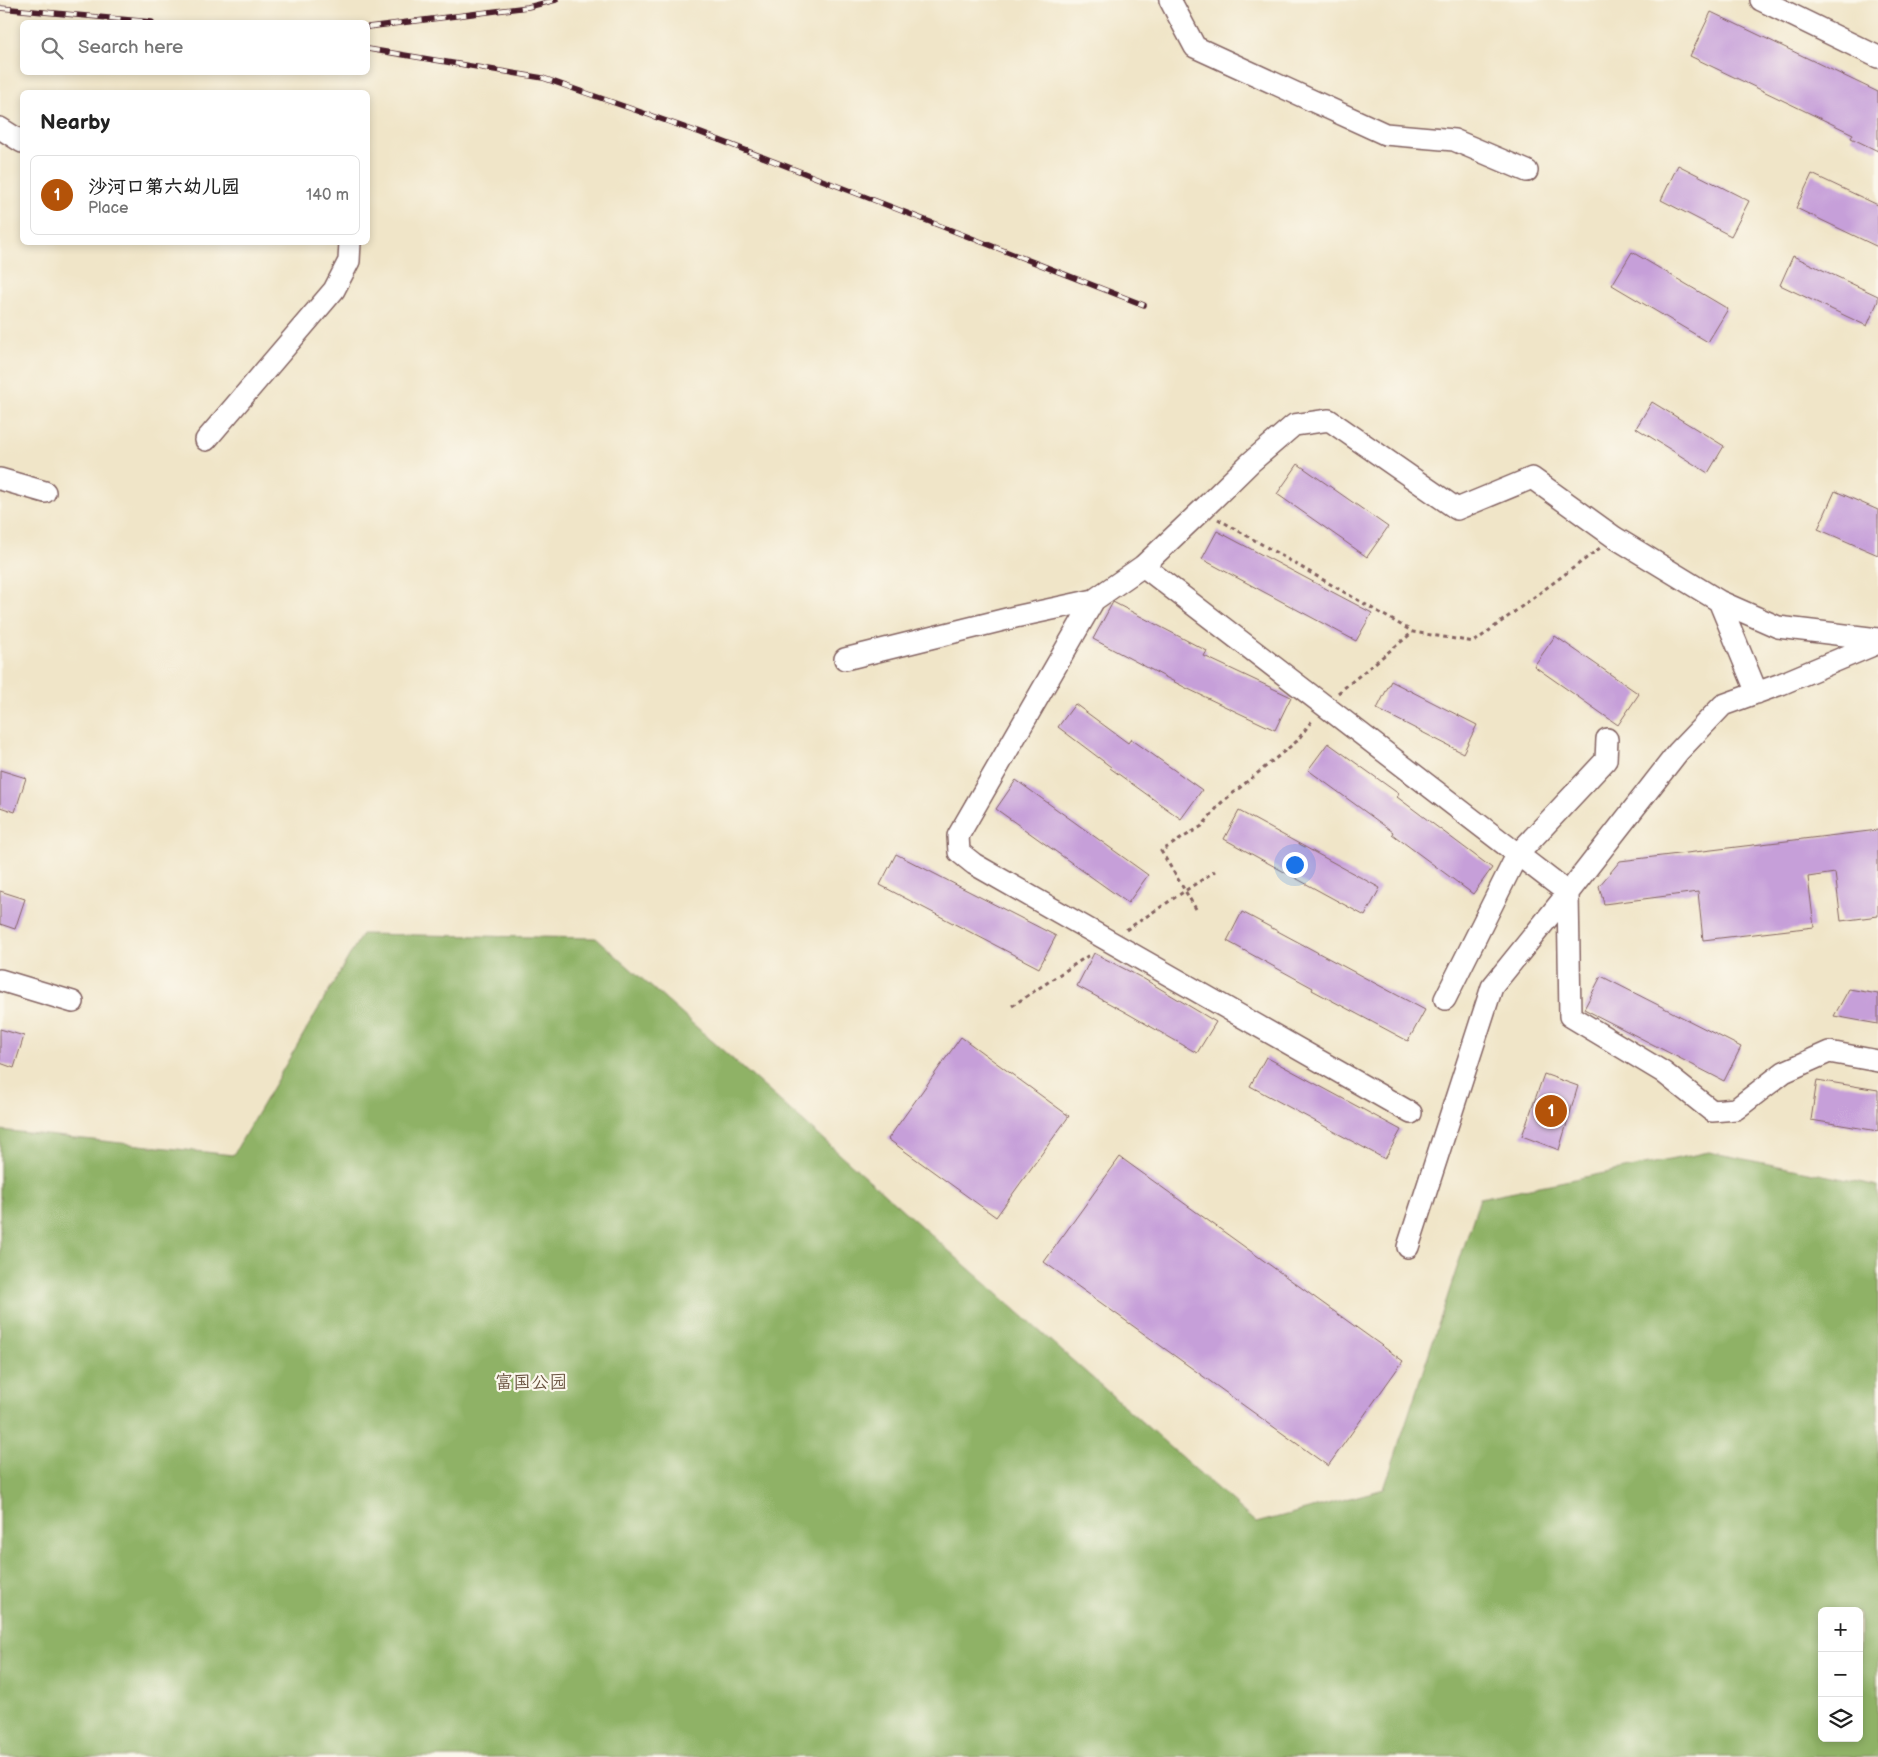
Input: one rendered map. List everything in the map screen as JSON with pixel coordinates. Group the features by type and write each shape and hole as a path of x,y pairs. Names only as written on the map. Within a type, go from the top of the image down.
{"street":[{"path":"1170,0 1195,47 1385,134 1454,140 1527,171"},
{"path":"1761,0 1878,56"},
{"path":"0,128 20,141"},
{"path":"206,440 334,290 349,260 350,245"},
{"path":"845,658 1094,600 1143,566 1251,462 1294,425 1329,420 1456,508 1532,478 1614,537 1719,601 1778,627 1878,639"},
{"path":"0,479 45,492"},
{"path":"1143,566 1568,893"},
{"path":"1094,600 958,836 959,852 974,864 1411,1112"},
{"path":"1719,601 1757,693"},
{"path":"1408,1247 1492,987 1678,752 1723,705 1878,643"},
{"path":"1445,999 1518,854 1606,760 1607,739"},
{"path":"1568,893 1570,1016 1663,1072 1712,1111 1736,1108 1784,1072 1829,1052 1878,1061"},
{"path":"0,980 73,1002"}],"path":[{"path":"1202,510 1413,632 1474,642 1614,537"},
{"path":"1196,909 1161,851 1202,826 1221,803 1297,741 1323,705 1413,632"}],"green space":[{"name":"富国公园","path":"362,934 596,938 1256,1523 1384,1489 1480,1198 1709,1152 1878,1186 1878,1757 0,1757 0,1130 233,1155"}],"building":[{"path":"1711,12 1878,92 1878,151 1851,138 1853,134 1690,56"},
{"path":"1678,165 1749,201 1731,236 1661,200"},
{"path":"1812,174 1878,205 1878,247 1796,208"},
{"path":"1632,252 1728,309 1708,342 1612,285"},
{"path":"1793,256 1878,296 1878,301 1867,326 1780,285"},
{"path":"1652,402 1724,446 1708,473 1636,428"},
{"path":"1298,464 1388,527 1367,557 1277,494"},
{"path":"1835,491 1878,510 1878,555 1818,529"},
{"path":"1217,531 1372,613 1356,641 1202,559"},
{"path":"1113,602 1207,651 1204,656 1291,697 1275,730 1186,688 1093,639"},
{"path":"1555,636 1639,694 1618,725 1534,666"},
{"path":"1391,681 1477,725 1463,753 1377,709"},
{"path":"1075,704 1128,743 1131,739 1202,790 1181,819 1110,768 1058,727"},
{"path":"1328,743 1399,794 1397,797 1492,868 1473,894 1392,834 1393,832 1308,770"},
{"path":"0,770 26,778 15,812 0,807"},
{"path":"1016,780 1148,875 1128,903 996,809"},
{"path":"1239,811 1380,888 1365,916 1224,839"},
{"path":"1878,830 1878,916 1841,921 1835,873 1808,877 1814,927 1703,940 1698,892 1604,904 1599,886 1620,861"},
{"path":"896,854 1056,936 1039,968 880,885"},
{"path":"0,891 25,899 15,929 0,924"},
{"path":"1242,912 1425,1010 1408,1041 1312,990 1313,988 1227,941"},
{"path":"1094,953 1144,979 1216,1022 1197,1053 1077,986"},
{"path":"1601,976 1741,1047 1724,1081 1584,1009"},
{"path":"1849,989 1878,994 1878,1024 1834,1016"},
{"path":"0,1029 24,1036 14,1068 0,1063"},
{"path":"961,1037 1069,1116 996,1217 888,1139"},
{"path":"1266,1057 1401,1130 1385,1159 1250,1086"},
{"path":"1544,1074 1578,1086 1559,1150 1522,1136"},
{"path":"1817,1080 1878,1090 1878,1131 1811,1120"},
{"path":"1120,1157 1403,1361 1328,1466 1044,1262"}],"railway":[{"path":"370,27 528,7 556,0"},
{"path":"0,8 130,20"},
{"path":"370,49 543,78 701,133 1144,305"}],"place":[{"name":"沙河口第六幼儿园","path":"1551,1111"}]}
